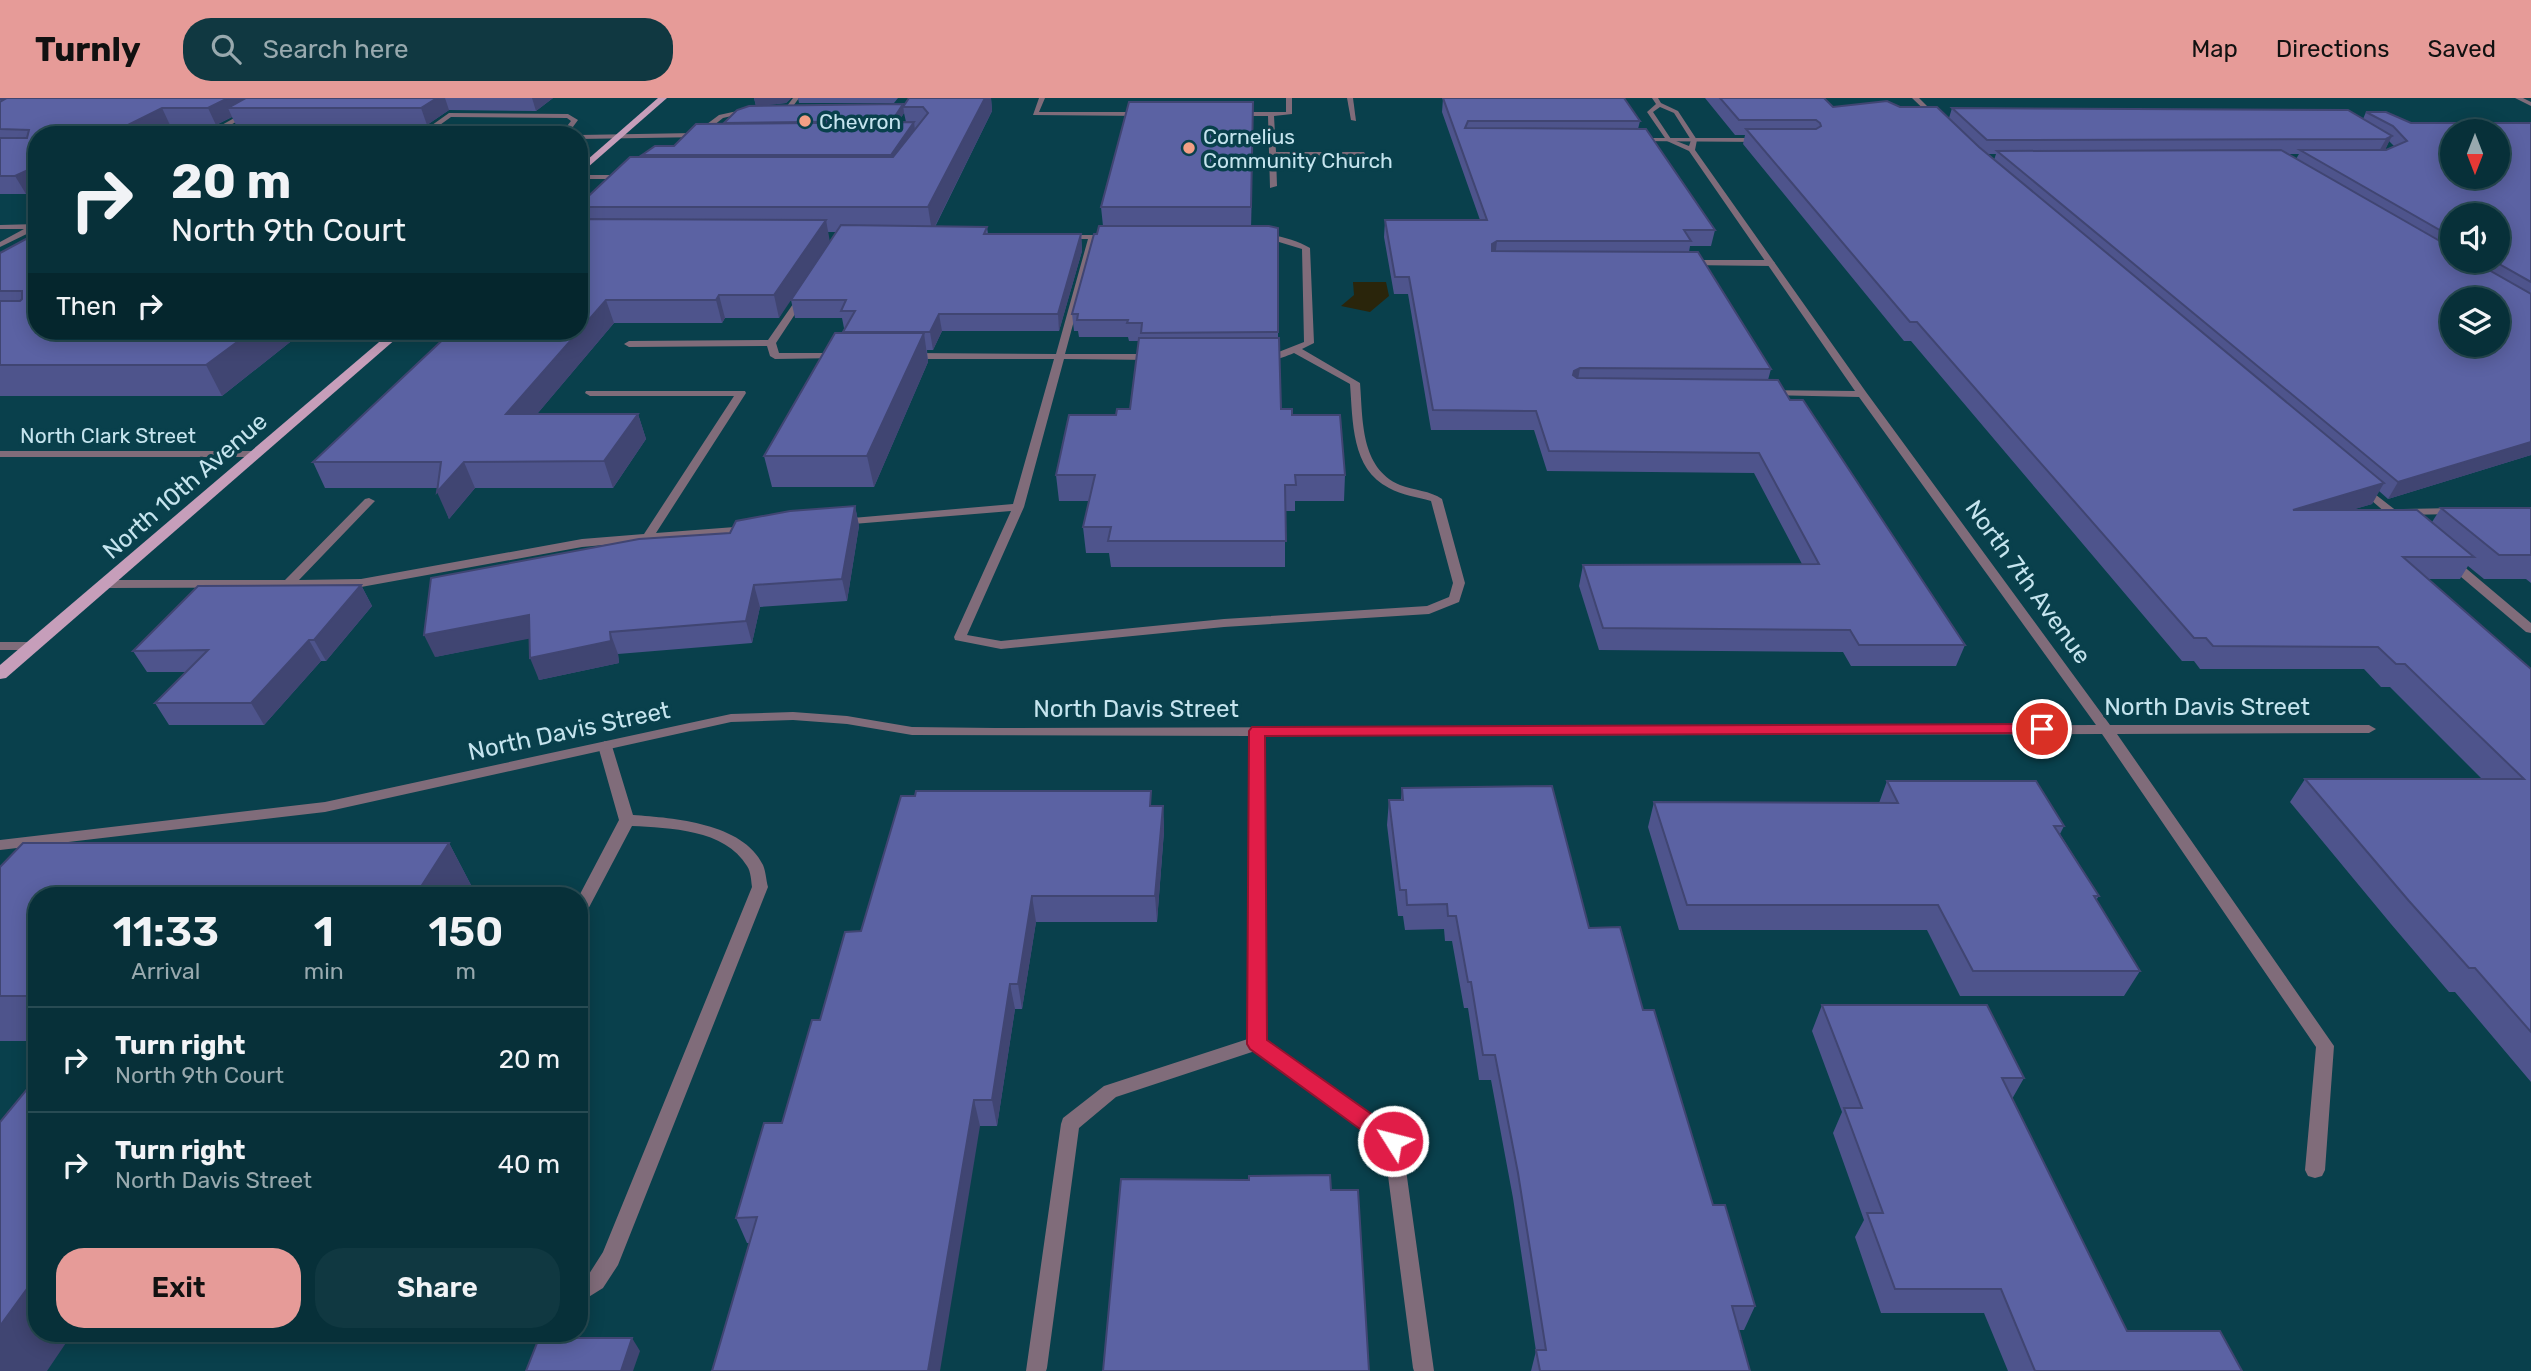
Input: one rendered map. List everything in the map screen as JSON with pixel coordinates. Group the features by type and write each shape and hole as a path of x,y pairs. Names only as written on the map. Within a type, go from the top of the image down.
{"main road":[{"path":"588,166 663,98"},
{"name":"North 10th Avenue","path":"0,674 389,340"}],"street":[{"path":"223,126 275,98"},
{"path":"789,108 796,98"},
{"path":"1042,98 1035,114 1146,114"},
{"path":"1229,114 1290,114 1289,98"},
{"path":"1350,98 1354,120"},
{"path":"1915,98 1935,116 1946,121"},
{"path":"2518,98 2531,104"},
{"name":"North 7th Avenue","path":"1669,140 1650,112 1657,101 1676,112 1693,145 1862,394 2106,729 2325,1046 2315,1170"},
{"path":"767,109 803,108"},
{"path":"696,135 721,116 756,109"},
{"path":"1271,114 1273,186"},
{"path":"434,126 449,115 568,116 575,120 570,126"},
{"path":"588,137 710,135"},
{"path":"1629,140 1669,140 1693,145 1772,140"},
{"path":"1272,154 1364,154"},
{"path":"588,175 631,177"},
{"path":"0,227 28,226"},
{"path":"0,245 28,230"},
{"path":"1051,237 1120,237"},
{"path":"1093,237 1018,507 960,637 1001,645 1224,623 1429,610 1455,599 1460,583 1436,499 1391,486 1369,469 1363,449 1355,383 1294,349"},
{"path":"1251,356 1278,356 1309,343 1306,248 1269,237 1256,237"},
{"path":"1674,264 1771,263"},
{"path":"771,343 806,290"},
{"path":"629,344 771,343"},
{"path":"771,343 775,356 843,356"},
{"path":"897,356 1170,357"},
{"path":"590,393 741,393 648,537"},
{"path":"1756,393 1862,394"},
{"name":"North Clark Street","path":"0,454 258,454"},
{"path":"2349,476 2411,529"},
{"path":"288,584 369,501"},
{"path":"827,523 1018,507"},
{"path":"2391,512 2475,511"},
{"path":"106,584 361,583 582,543 758,528"},
{"path":"2441,554 2531,629"},
{"path":"0,646 33,646"},
{"name":"North Davis Street","path":"0,845 325,807 732,718 793,716 847,720 912,731 2369,729"},
{"path":"1257,731 1257,1044"},
{"path":"588,894 627,820 605,746"},
{"path":"588,1287 596,1281 611,1258 760,887 755,866 740,848 711,832 677,824 627,820"},
{"path":"1036,1368 1070,1124 1110,1091 1257,1044"},
{"path":"1257,1044 1393,1141 1424,1368"}],"shaded area":[{"path":"1353,282 1386,282 1389,296 1370,312 1341,306 1354,295"}],"building":[{"path":"228,98 208,108 162,108 126,126 28,126 28,130 0,129 0,102 5,99 0,99"},
{"path":"246,98 437,98 421,108 228,108"},
{"path":"909,98 985,98 928,207 588,207 588,197 630,157 893,157 928,113 923,107 903,107"},
{"path":"1443,98 1624,98 1640,121 1468,121 1465,128 1646,129 1715,230 1684,230 1691,241 1497,241 1492,244 1492,251 1698,252 1771,369 1580,368 1574,371 1573,375 1577,378 1778,380 1790,400 1803,400 1965,645 1859,645 1850,630 1603,628 1583,565 1819,564 1759,453 1549,451 1536,411 1433,410 1409,277 1395,277 1385,220 1487,220"},
{"path":"1720,98 1824,98 1833,107 1887,101 1900,107 1937,107 1979,147 2384,483 2293,510 2417,510 2474,557 2403,557 2531,669 2531,1032 2475,968 2469,968 2409,901 2305,779 2524,779 2405,664 2396,664 2378,647 2213,646 2206,638 2194,638 1917,322 1910,322 1746,129 1816,129 1821,126 1820,123 1816,120 1739,120"},
{"path":"1129,102 1253,102 1251,207 1101,207"},
{"path":"903,104 892,121 724,123 737,110 749,106"},
{"path":"1952,108 2348,110 2392,136 2386,139 1987,140"},
{"path":"2366,112 2386,112 2411,123 2440,123 2440,189 2510,189 2510,123 2531,123 2531,282 2510,270 2510,203 2440,203 2440,230 2300,150 2386,150 2407,141 2393,126"},
{"path":"914,122 891,155 642,155 655,146 674,146 696,124"},
{"path":"28,134 28,170 15,176 0,176 0,138 27,138"},
{"path":"2281,150 2440,241 2440,273 2494,273 2531,294 2531,442 2398,482 1997,151"},
{"path":"588,219 826,220 774,295 719,295 716,300 606,300 588,321"},
{"path":"841,225 987,227 984,234 1081,234 1058,314 939,314 930,332 843,332 855,311 841,311 846,300 791,300"},
{"path":"1099,226 1278,228 1278,332 1141,333 1142,323 1127,323 1128,320 1077,320 1078,314 1072,314 1094,234 1097,234"},
{"path":"28,238 28,340 240,340 206,365 0,365 0,301 20,301 22,291 0,291 0,253"},
{"path":"835,333 924,333 867,456 764,456"},
{"path":"1139,338 1279,338 1281,409 1292,409 1292,415 1340,415 1345,475 1295,475 1296,485 1285,485 1286,541 1108,541 1111,527 1083,527 1095,475 1056,475 1069,415 1116,415 1117,409 1130,409"},
{"path":"442,340 571,340 506,414 638,414 604,461 464,462 437,492 441,462 313,462"},
{"path":"855,506 842,579 754,585 746,621 610,632 611,641 530,658 529,615 424,635 431,578 639,539 730,533 736,521 790,511"},
{"path":"2441,508 2531,508 2531,555 2499,555"},
{"path":"361,585 314,640 309,640 251,703 155,703 208,650 133,651 198,586"},
{"path":"1887,781 2036,781 2064,826 2054,826 2099,896 2094,896 2140,971 1973,971 1938,905 1687,905 1654,802 1898,803"},
{"path":"1552,786 1589,928 1620,927 1643,1010 1654,1010 1713,1205 1725,1205 1755,1306 1732,1306 1750,1371 1540,1371 1536,1350 1546,1350 1518,1173 1495,1055 1483,1055 1471,982 1468,982 1456,916 1448,916 1447,904 1407,905 1406,890 1400,890 1389,800 1403,800 1402,788"},
{"path":"916,791 1151,791 1150,806 1163,806 1155,896 1032,896 1018,984 1010,984 992,1100 974,1100 928,1371 712,1371 757,1217 736,1218 764,1123 782,1123 812,1020 820,1020 845,932 861,931 901,796 915,796"},
{"path":"23,843 449,843 421,887 28,887 28,996 0,996 0,867"},
{"path":"1822,1005 1987,1005 2024,1078 2002,1078 2127,1331 2220,1331 2242,1371 2035,1371 2001,1289 1895,1289 1867,1213 1883,1213 1844,1108 1862,1108"},
{"path":"28,1088 28,1287 0,1326 0,1122"},
{"path":"1330,1175 1331,1190 1358,1190 1369,1371 1103,1371 1121,1179 1249,1180 1249,1176"},
{"path":"588,1338 632,1338 621,1371 526,1371 537,1342 588,1342"}],"place":[{"name":"Chevron","path":"805,121"},
{"name":"Cornelius Community Church","path":"1189,148"}],"route":[{"path":"1393,1141 1257,1044 1257,731 2042,729"}]}
